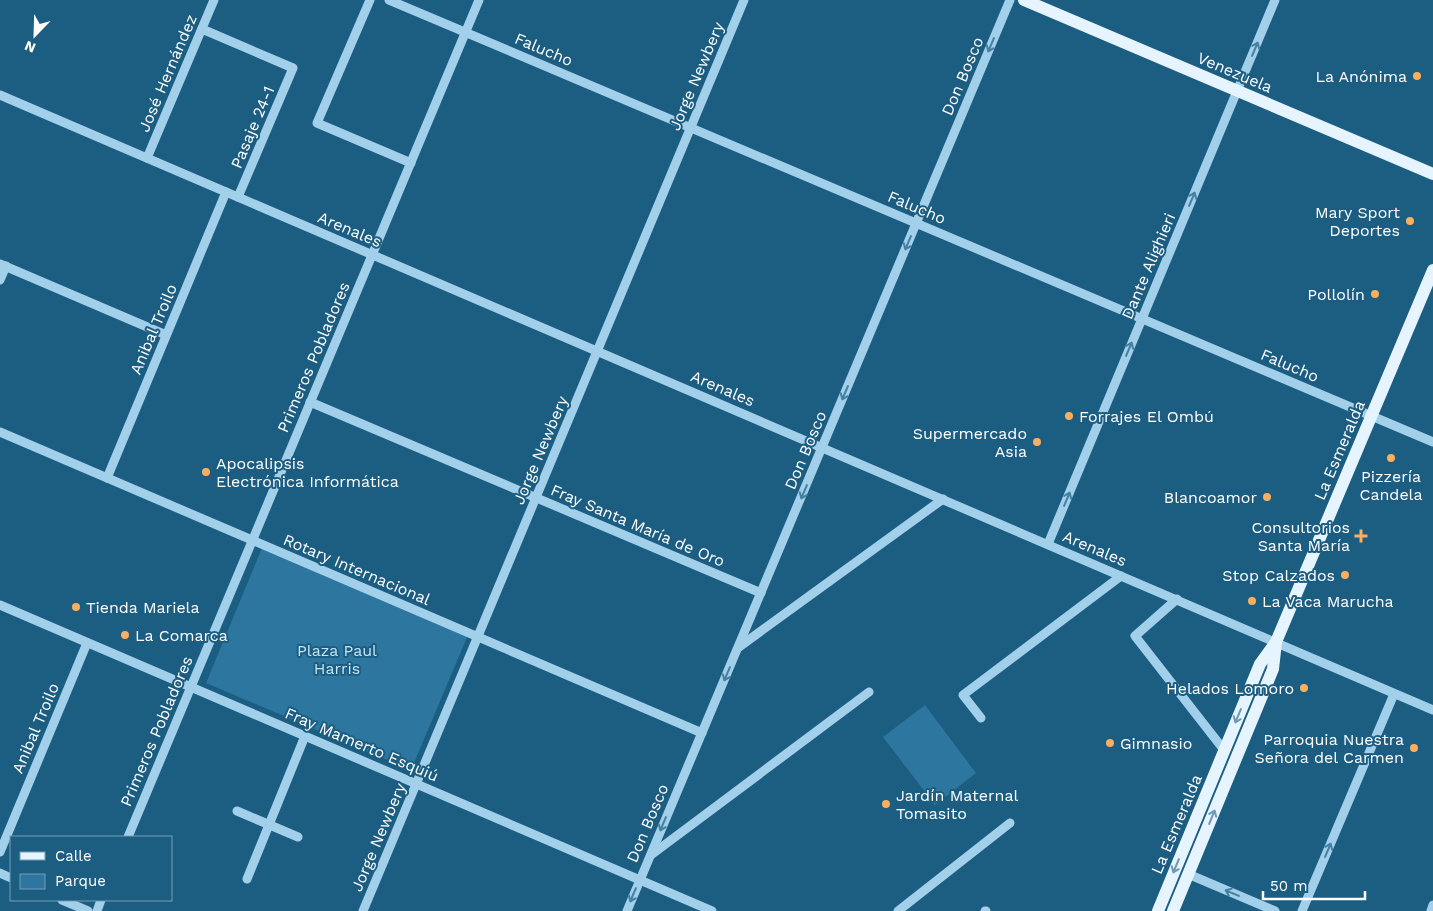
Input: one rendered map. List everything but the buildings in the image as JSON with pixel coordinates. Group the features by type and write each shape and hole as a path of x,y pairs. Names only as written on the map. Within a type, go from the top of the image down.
{"main road":[{"name":"Venezuela","path":"1024,0 1433,174"},
{"name":"La Esmeralda","path":"1158,911 1260,664 1276,642 1433,270"},
{"name":"La Esmeralda","path":"1173,911 1273,669 1276,642"}],"street":[{"name":"José Hernández","path":"147,158 214,0"},
{"path":"370,0 317,123 410,163"},
{"name":"Falucho","path":"389,0 1433,442"},
{"name":"Primeros Pobladores","path":"128,836 479,0"},
{"name":"Jorge Newbery","path":"364,911 744,0"},
{"name":"Don Bosco","path":"627,911 1010,0"},
{"name":"Dante Alighieri","path":"1048,544 1276,0"},
{"name":"Pasaje 24-1","path":"202,29 293,68 238,197"},
{"name":"Arenales","path":"0,95 1433,710"},
{"name":"Anibal Troilo","path":"106,478 226,192"},
{"path":"0,280 3,265 166,335"},
{"name":"Fray Santa María de Oro","path":"310,402 761,593"},
{"name":"Rotary Internacional","path":"0,432 702,733"},
{"path":"738,647 943,499"},
{"path":"982,718 963,695 1121,576"},
{"path":"1177,600 1135,636 1224,750"},
{"name":"Fray Mamerto Esquiú","path":"0,605 712,911"},
{"name":"Anibal Troilo","path":"0,852 87,642"},
{"path":"650,856 869,692"},
{"path":"1302,911 1394,694"},
{"path":"246,879 305,736"},
{"path":"237,811 298,837"},
{"path":"898,911 1010,823"},
{"path":"1188,874 1275,911"},
{"path":"64,901 88,911"},
{"path":"1431,911 1433,905"}],"green space":[{"name":"Plaza Paul Harris","path":"262,548 468,635 411,770 206,683"},
{"path":"925,705 976,773 935,805 883,737"}],"place":[{"name":"La Anónima","path":"1417,76"},
{"name":"Mary Sport Deportes","path":"1410,221"},
{"name":"Pollolín","path":"1375,294"},
{"name":"Forrajes El Ombú","path":"1069,416"},
{"name":"Supermercado Asia","path":"1037,442"},
{"name":"Pizzería Candela","path":"1391,458"},
{"name":"Apocalipsis Electrónica Informática","path":"206,472"},
{"name":"Blancoamor","path":"1267,497"},
{"name":"Consultorios Santa María","path":"1361,536"},
{"name":"Stop Calzados","path":"1345,575"},
{"name":"La Vaca Marucha","path":"1252,601"},
{"name":"Tienda Mariela","path":"76,607"},
{"name":"La Comarca","path":"125,635"},
{"name":"Helados Lomoro","path":"1304,688"},
{"name":"Gimnasio","path":"1110,743"},
{"name":"Parroquia Nuestra Señora del Carmen","path":"1414,748"},
{"name":"Jardín Maternal Tomasito","path":"886,804"}]}
